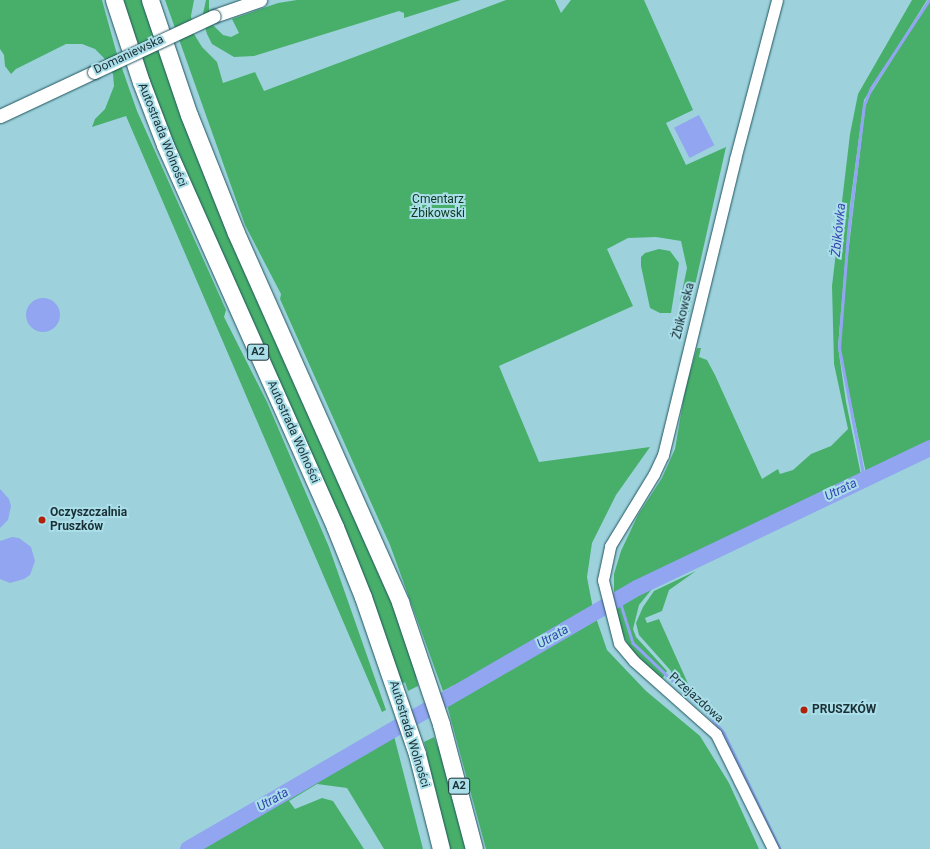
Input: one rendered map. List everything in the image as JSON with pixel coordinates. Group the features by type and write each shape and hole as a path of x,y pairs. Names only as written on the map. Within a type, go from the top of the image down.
{"highway":[{"name":"Autostrada Wolności","path":"114,0 141,82 165,145 340,540 401,704 441,849"},
{"name":"A2","path":"150,0 189,116 233,225 383,559 409,625 441,724 474,849"}],"main road":[{"name":"Domaniewska","path":"0,116 214,16 260,0"}],"street":[{"name":"Żbikowska","path":"611,618 603,580 610,546 654,474 663,455 735,159 777,0"},
{"name":"Przejazdowa","path":"611,618 619,643 626,653 716,734 773,849"}],"green space":[{"path":"0,0 102,0 116,51 137,111 226,310 224,317 267,402 329,547 386,710 382,712 126,116 92,127 95,119 105,109 114,86 113,74 104,58 95,49 82,44 66,44 16,69 11,74 5,66 4,55 0,49"},
{"path":"121,0 144,0 354,507 420,675 416,677 418,686 408,691 405,682 400,685 153,98"},
{"name":"Cmentarz Żbikowski","path":"165,0 194,0 191,16 194,34 202,47 217,62 223,83 255,72 264,91 506,0 555,0 561,13 571,0 644,0 693,110 666,123 686,165 726,147 689,312 682,313 680,301 687,268 681,241 656,237 628,238 607,249 633,306 499,366 539,462 650,447 616,495 592,543 587,577 593,609 607,650 646,691 700,736 729,783 759,849 486,849 447,705 459,698 454,685 443,691 390,545 280,299 281,294 245,225"},
{"path":"206,0 209,0 209,15 212,24 223,35 231,37 239,33 232,19 278,3 297,0 461,0 404,18 404,13 399,11 254,56 234,57 212,44 207,34 202,18"},
{"path":"912,0 927,0 864,100 850,205 838,347 846,402 861,475 669,567 614,598 614,574 621,551 638,515 662,478 675,449 685,390 697,348 701,348 699,357 707,360 715,375 762,479 778,469 780,474 793,470 811,454 831,446 848,429 834,364 832,286 850,134 858,94"},
{"path":"930,0 930,442 866,473 840,351 847,263 866,101"},
{"path":"659,249 670,251 679,263 671,313 660,313 650,308 641,266 641,257 645,253"},
{"path":"930,451 930,456 652,589 639,605 633,629 636,637 667,671 662,679 631,650 622,633 615,606 668,577"},
{"path":"696,571 669,590 662,611 645,618 647,623 659,619 694,697 671,676 671,671 639,635 636,623 643,607 654,591"},
{"path":"394,736 423,849 384,849 347,788 317,784 289,801 295,809 322,798 333,801 364,849 197,849 285,795"},
{"path":"434,737 438,747 442,746 469,849 446,849 423,755 427,753 424,742"}],"water":[{"path":"699,115 714,145 689,158 674,128"},
{"path":"43,298 55,303 60,315 55,327 43,332 31,327 26,315 31,303"},
{"path":"0,489 9,499 11,506 8,520 0,528"},
{"path":"12,537 19,538 31,547 35,561 30,575 24,579 10,583 0,579 0,541"}],"waterway":[{"name":"Żbikówka","path":"864,479 839,348 848,233 864,105 871,88 929,0"},
{"name":"Utrata","path":"188,849 637,588 930,448"},
{"path":"619,598 633,643 695,702"},
{"path":"707,712 724,733 780,849"}],"place":[{"name":"Oczyszczalnia Pruszków","path":"42,520"},
{"name":"PRUSZKÓW","path":"804,710"}]}
